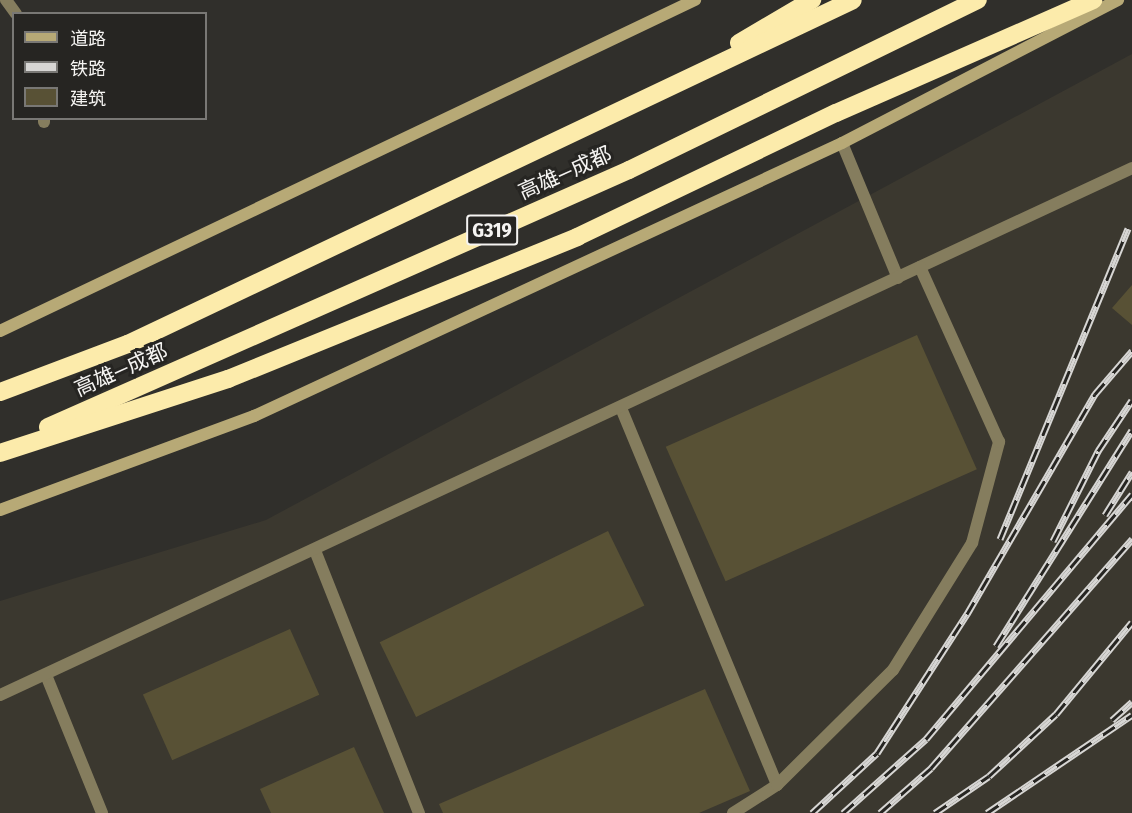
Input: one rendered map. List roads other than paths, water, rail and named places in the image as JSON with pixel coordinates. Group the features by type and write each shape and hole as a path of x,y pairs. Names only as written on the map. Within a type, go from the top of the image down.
{"highway":[{"path":"630,106 812,0"},
{"name":"高雄—成都","path":"0,392 128,344 853,0"},
{"name":"高雄—成都","path":"0,448 629,170 978,0"},
{"path":"0,453 228,379 566,242 1093,0"}],"street":[{"path":"0,331 695,0"},
{"path":"0,510 254,416 842,143 1118,0"},
{"path":"842,143 898,278"},
{"path":"0,695 316,553 1132,168"},
{"path":"733,813 777,785 893,670 972,543 999,442 920,267"},
{"path":"621,408 777,785"},
{"path":"316,553 419,813"},
{"path":"46,675 102,813"}],"railway":[{"path":"1000,539 1128,228"},
{"path":"812,813 877,753 967,614 1095,394 1132,351"},
{"path":"1053,541 1098,451 1132,400"},
{"path":"996,646 1132,430"},
{"path":"1105,515 1132,472"},
{"path":"843,813 926,739 1132,494"},
{"path":"880,813 931,768 1132,539"},
{"path":"935,813 989,776 1056,714 1132,622"},
{"path":"1112,720 1132,702"},
{"path":"987,813 1132,715"}]}
